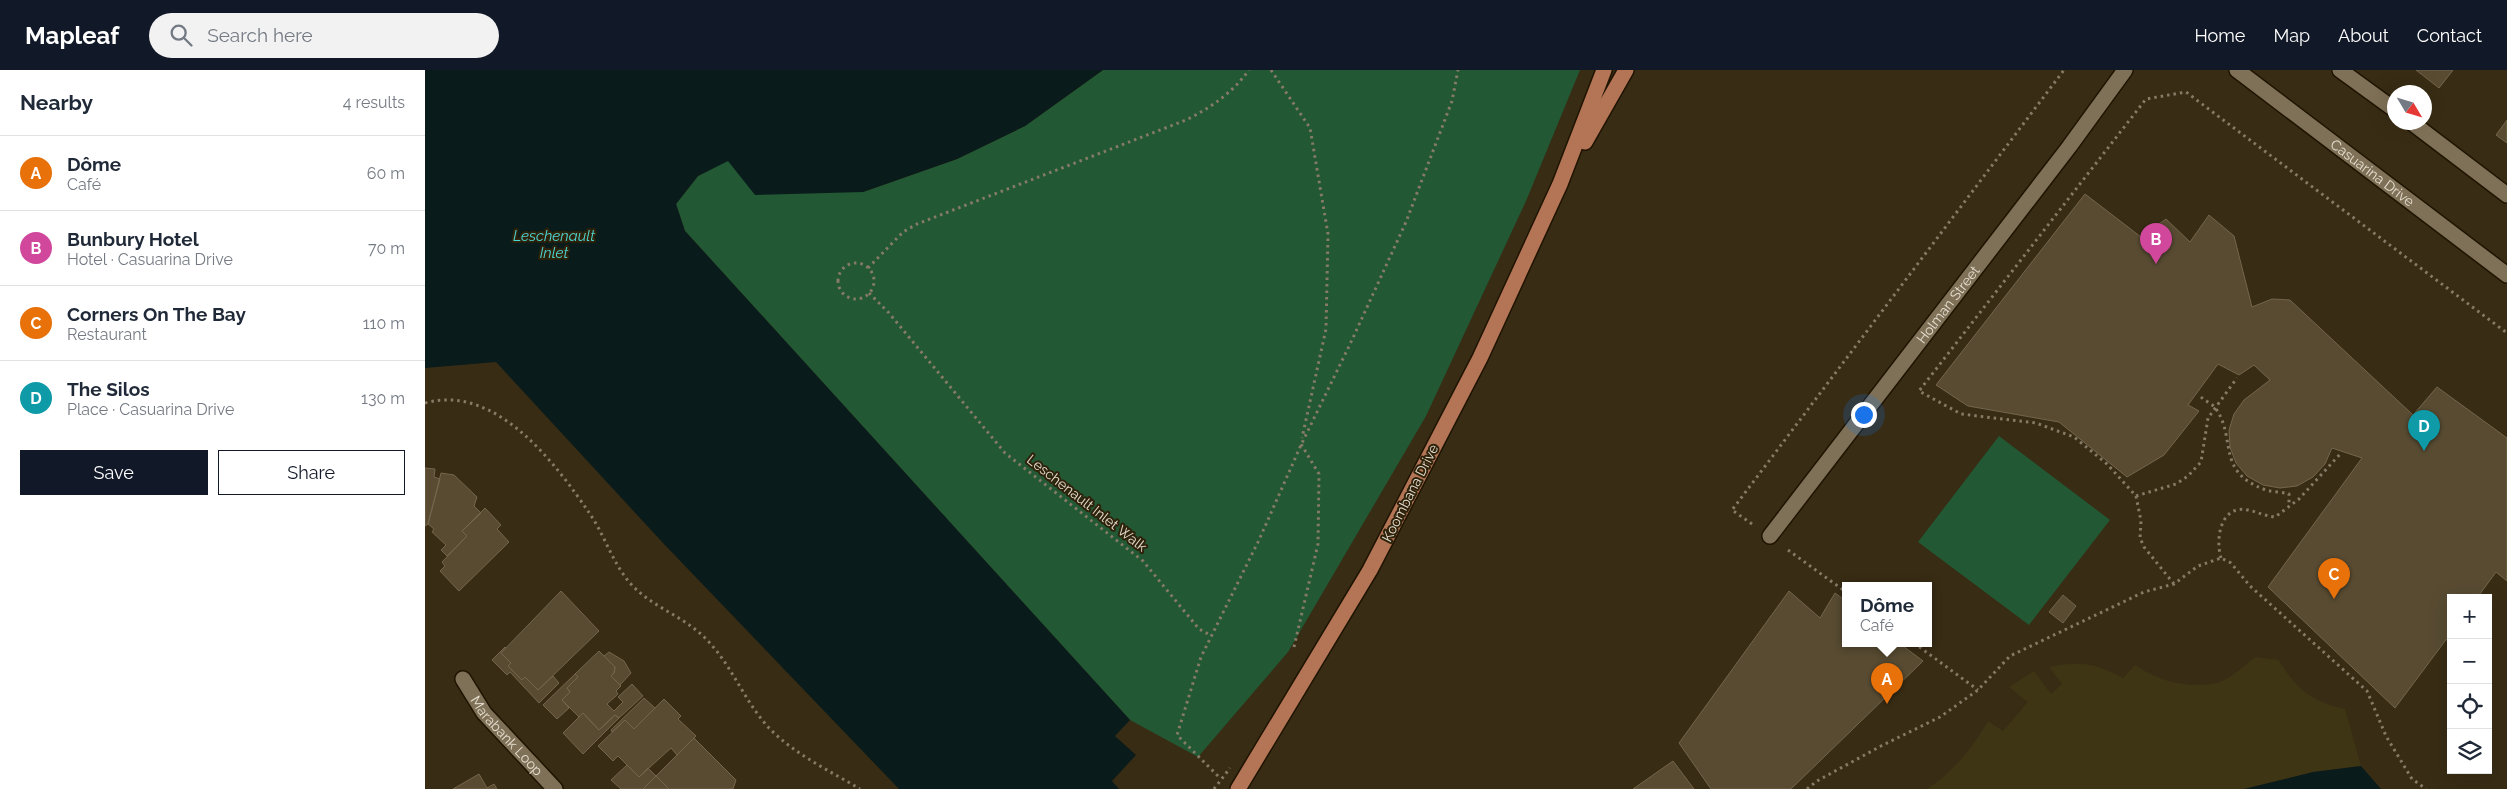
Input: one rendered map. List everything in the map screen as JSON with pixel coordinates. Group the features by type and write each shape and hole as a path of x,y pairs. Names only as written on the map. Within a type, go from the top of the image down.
{"main road":[{"name":"Koombana Drive","path":"1236,784 1370,570 1480,358 1561,184 1604,70"},
{"name":"Koombana Drive","path":"1561,184 1626,70"}],"street":[{"name":"Holman Street","path":"1770,536 2069,147 2125,70"},
{"name":"Casuarina Drive","path":"2237,70 2507,275"},
{"path":"2341,70 2387,104"},
{"path":"2422,130 2507,195"},
{"name":"Marabank Loop","path":"463,679 484,713 555,789"}],"path":[{"path":"868,268 903,232 917,224 1186,120 1216,104 1236,88 1249,70"},
{"path":"1271,70 1310,128 1328,234 1326,329 1301,445 1319,474 1318,544 1293,653"},
{"path":"1236,784 1177,735 1201,657 1259,540 1301,445 1406,222 1452,101 1458,70"},
{"path":"1842,589 1731,510 2064,70"},
{"path":"2174,584 2144,547 2140,538 2141,521 2136,496 2107,464 2074,437 2036,423 1961,414 1919,391 2146,99 2186,92 2507,333"},
{"path":"858,263 868,268 873,278 869,294 858,299 846,296 839,287 839,275 847,266 858,263"},
{"name":"Leschenault Inlet Walk","path":"869,294 889,313 1005,453 1143,561 1199,629 1212,636"},
{"path":"2136,496 2176,484 2188,476 2201,462 2208,418 2237,378"},
{"path":"2201,397 2215,408 2223,424 2230,460 2237,472 2267,490 2289,494 2289,506"},
{"path":"425,403 456,400 491,411 516,426 545,455 591,516 607,549 631,583 655,604 683,619 705,638 726,661 746,698 769,728 793,748 860,789"},
{"path":"2221,558 2217,544 2221,524 2235,512 2247,510 2275,517 2299,499 2342,452"},
{"path":"1807,789 1817,781 1857,759 1940,717 1977,690 2010,656 2144,592 2174,584 2198,566 2221,558 2231,563 2250,586 2367,691 2385,736 2412,779 2426,789"},
{"path":"1919,647 1977,690"},
{"path":"1214,789 1235,760"}],"green space":[{"path":"1103,70 1580,70 1526,201 1426,416 1288,652 1198,757 1130,720 685,231 676,204 698,176 728,160 863,192 957,159 1025,126"},
{"path":"1999,436 2110,520 2029,625 1918,542"}],"sand":[{"path":"2255,657 2278,660 2292,679 2305,692 2322,702 2345,709 2361,766 2313,772 2244,789 1927,789 1945,776 1961,759 1988,721 2003,731 2028,702 2009,687 2034,671 2051,694 2062,684 2049,667 2070,664 2095,666 2123,678 2135,665 2163,679 2184,684 2205,685 2227,679"}],"water":[{"name":"Leschenault Inlet","path":"425,70 1103,70 1025,126 957,159 863,192 755,195 728,161 698,176 676,204 685,231 1130,720 1115,736 1136,755 1112,781 1119,789 899,789 663,543 496,362 425,368"},
{"path":"2361,766 2381,789 2244,789 2313,772"}],"building":[{"path":"2416,70 2453,70 2439,88"},
{"path":"2507,120 2507,143 2496,135"},
{"path":"2085,194 2141,237 2166,219 2190,242 2209,215 2234,236 2252,307 2272,299 2290,300 2413,415 2437,387 2507,438 2507,581 2496,572 2480,594 2447,594 2447,638 2395,708 2268,587 2362,458 2332,448 2325,464 2313,477 2297,486 2280,488 2263,485 2247,476 2236,463 2230,447 2229,430 2234,414 2244,400 2270,380 2254,365 2239,375 2218,364 2188,405 2199,411 2164,455 2127,477 2059,422 1968,406 1936,385"},
{"path":"425,468 435,469 434,477 440,479 428,524 425,526"},
{"path":"441,473 454,475 477,497 474,506 481,513 462,531 467,536 447,556 441,550 446,545 432,532 434,529 428,524"},
{"path":"485,508 501,525 497,529 509,542 459,591 440,571 445,566 442,562 467,536 462,531"},
{"path":"561,591 599,631 538,690 525,677 522,680 508,666 511,663 501,653"},
{"path":"1789,591 1820,618 1835,593 1842,598 1842,647 1904,647 1923,661 1791,789 1711,789 1679,743"},
{"path":"2063,595 2076,606 2063,623 2049,612"},
{"path":"505,647 501,653 511,663 508,666 522,680 525,677 538,690 553,676 559,683 539,703 510,672 507,675 492,660"},
{"path":"599,651 615,667 614,673 611,676 621,686 616,691 618,694 607,704 614,711 623,702 618,697 632,684 643,696 619,718 615,715 599,730 583,713 579,717 562,700 570,692 567,688 578,677 575,674"},
{"path":"609,652 624,661 631,673 620,685 611,676 614,673 615,667 604,656"},
{"path":"575,674 578,677 567,688 570,692 562,700 569,708 557,719 543,705"},
{"path":"644,698 655,708 634,729 625,720 612,732 611,730"},
{"path":"664,699 681,716 678,719 696,736 677,755 671,748 639,777 618,756 613,761 598,746 625,720 634,729"},
{"path":"583,713 599,730 615,715 619,718 583,754 563,733"},
{"path":"694,738 736,780 733,789 669,789 656,776"},
{"path":"1673,761 1694,789 1633,789"},
{"path":"627,765 639,777 648,768 656,776 643,789 621,789 611,780"},
{"path":"479,774 487,788 494,784 497,789 453,789"},
{"path":"656,776 669,789 643,789"}],"place":[{"name":"Bunbury Hotel","path":"2156,264"},
{"name":"The Silos","path":"2424,451"},
{"name":"Corners On The Bay","path":"2334,599"},
{"name":"Dôme","path":"1887,704"}]}
